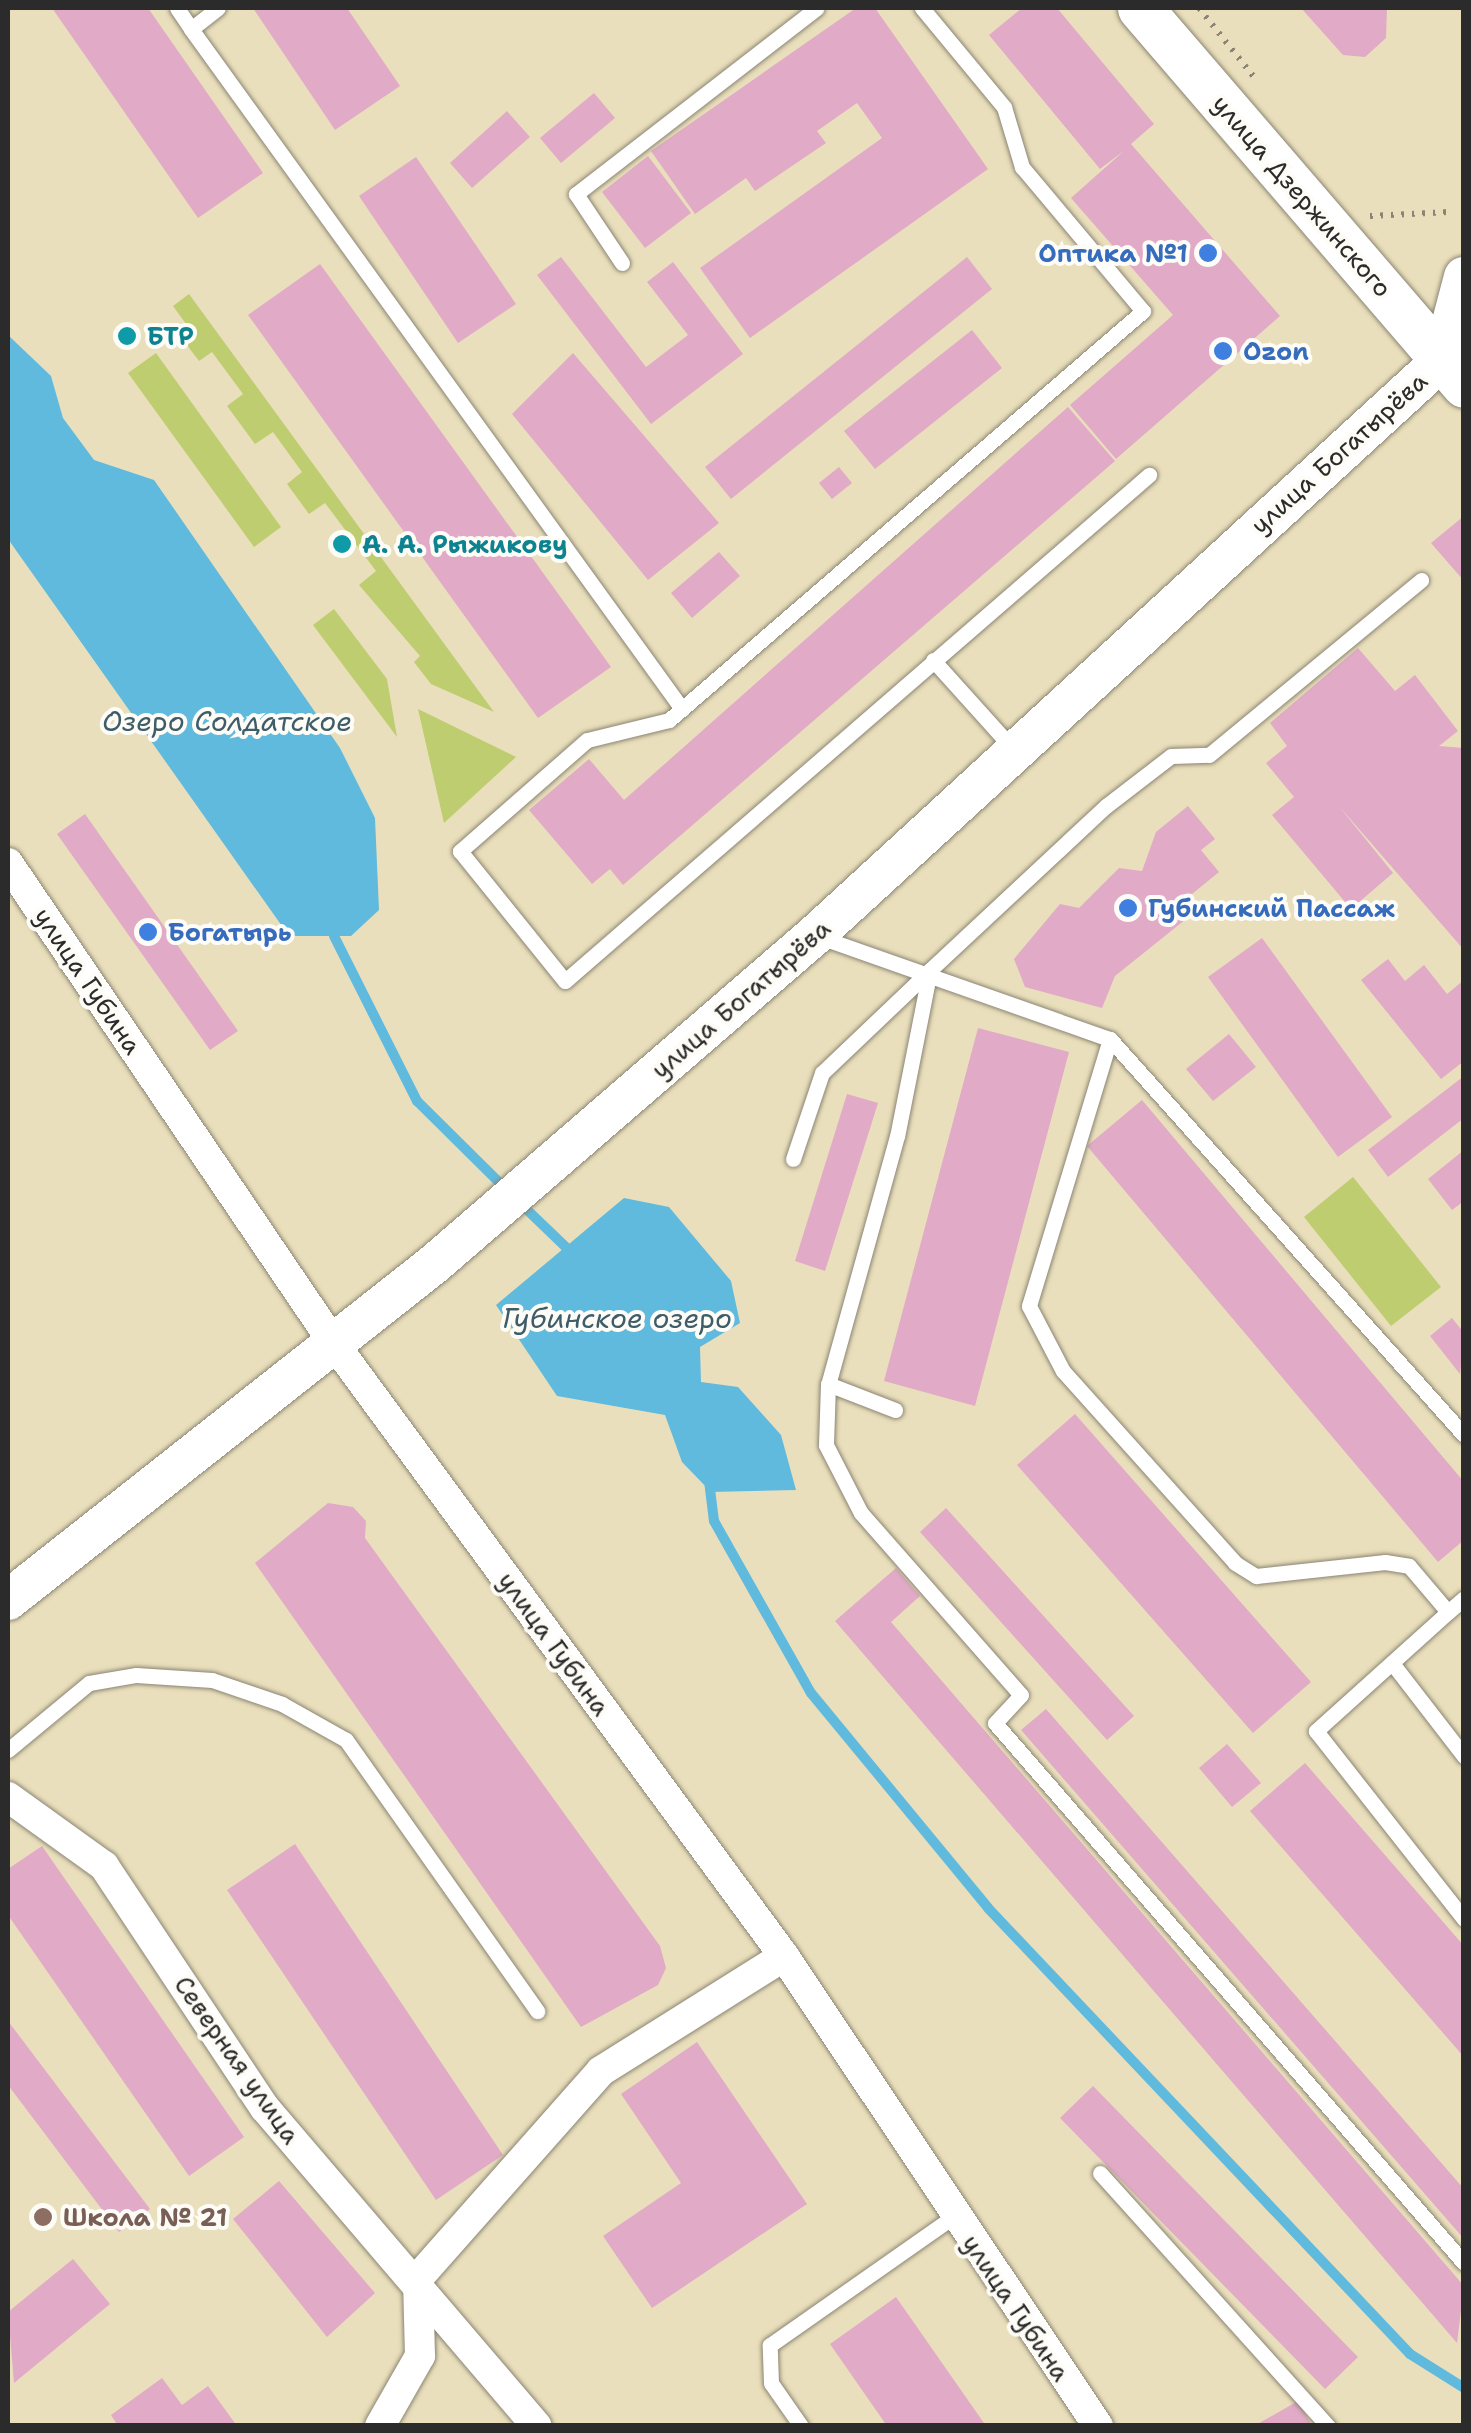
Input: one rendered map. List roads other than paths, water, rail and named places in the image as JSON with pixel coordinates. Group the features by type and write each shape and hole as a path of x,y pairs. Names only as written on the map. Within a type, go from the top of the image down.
{"main road":[{"name":"улица Дзержинского","path":"1140,8 1453,373"},
{"path":"1453,373 1464,276"},
{"name":"улица Богатырёва","path":"11,1591 433,1266 815,936 1013,749 1453,373"}],"street":[{"name":"улица Губина","path":"8,863 335,1345 784,1956 954,2216 1098,2426"},
{"name":"Северная улица","path":"8,1797 104,1866 265,2108 418,2278 536,2426"},
{"path":"380,2426 420,2356 418,2278 601,2070 784,1956"}],"lane":[{"path":"176,8 682,708"},
{"path":"192,29 218,8"},
{"path":"622,263 576,194 817,8"},
{"path":"922,8 1004,106 1022,167 1143,311 682,708 587,740 460,851 565,981 1148,475"},
{"path":"793,1158 822,1073 1106,806 1171,756 1209,755 1421,580"},
{"path":"933,660 1013,749"},
{"path":"815,936 930,970 1110,1039 1464,1435"},
{"path":"930,970 897,1136 828,1384 826,1445 861,1514 1022,1696 995,1723 1464,2263"},
{"path":"1110,1039 1052,1213 1029,1306 1037,1336 1235,1563 1256,1576 1409,1566 1448,1612"},
{"path":"828,1384 895,1410"},
{"path":"1464,1598 1322,1722 1318,1743 1464,1919"},
{"path":"1392,1664 1464,1756"},
{"path":"8,1750 89,1684 136,1675 212,1680 282,1704 346,1740 537,2011"},
{"path":"1100,2172 1328,2426"},
{"path":"801,2426 772,2382 770,2345 954,2216"}],"water":[{"name":"Озеро Солдатское","path":"8,335 51,376 63,418 94,460 154,480 340,748 375,818 379,910 351,936 289,936 8,539"},
{"name":"Губинское озеро","path":"624,1198 669,1207 731,1281 740,1323 700,1347 701,1382 738,1387 781,1435 796,1490 711,1492 682,1462 665,1415 557,1396 496,1305"}],"waterway":[{"path":"334,936 417,1101 505,1188"},
{"path":"521,1204 573,1254"},
{"path":"709,1481 714,1521 811,1693 988,1908 1410,2354 1464,2388"}],"place":[{"name":"Оптика №1","path":"1208,253"},
{"name":"БТР","path":"127,336"},
{"name":"Ozon","path":"1223,351"},
{"name":"А. А. Рыжикову","path":"342,544"},
{"name":"Губинский Пассаж","path":"1128,908"},
{"name":"Богатырь","path":"148,932"},
{"name":"Школа № 21","path":"43,2217"}]}
